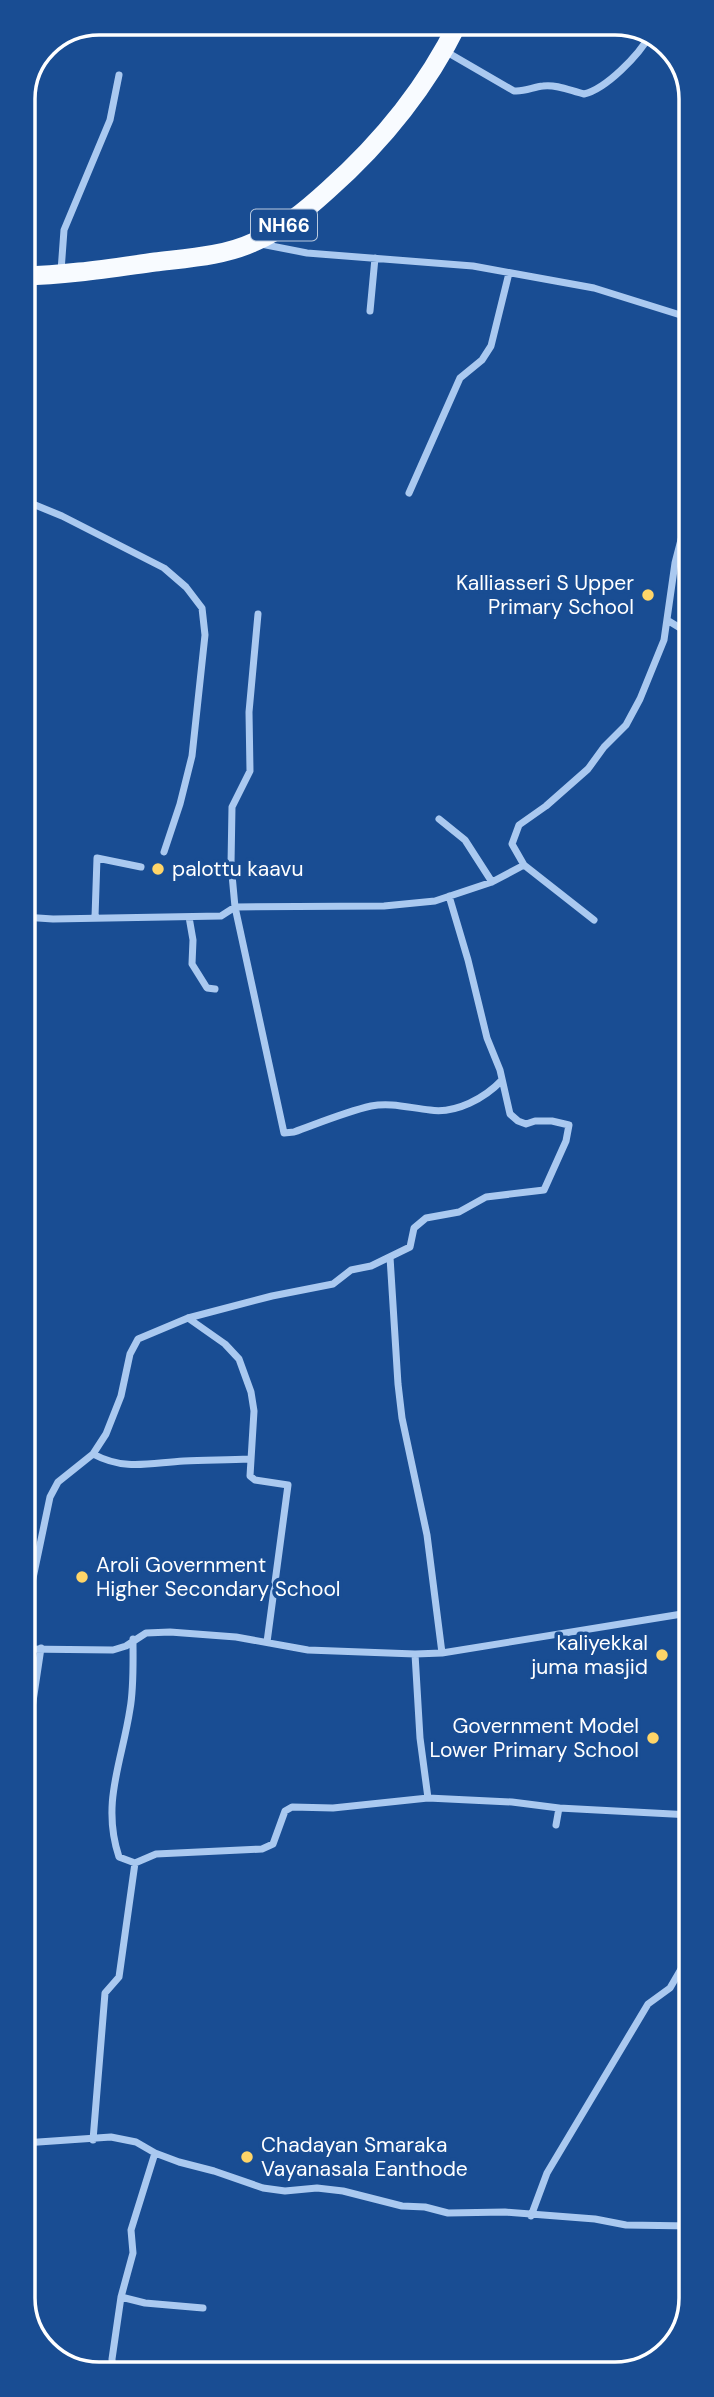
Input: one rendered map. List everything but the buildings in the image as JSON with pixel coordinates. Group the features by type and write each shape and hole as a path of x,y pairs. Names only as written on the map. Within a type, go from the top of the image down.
{"highway":[{"name":"NH66","path":"35,276 60,275 225,252 253,243 274,232 309,208 359,161 397,120 452,35"}],"street":[{"path":"444,51 514,91 522,92 544,85 584,94 599,88 617,74 644,42"},
{"path":"60,275 64,230 110,120 119,75"},
{"path":"253,243 307,253 473,266 593,288 679,315"},
{"path":"370,311 375,258"},
{"path":"409,493 460,378 482,360 491,346 509,273"},
{"path":"35,505 164,568 186,587 202,608 205,635 192,756 164,852"},
{"path":"594,920 524,865 512,844 519,825 546,806 588,769 604,747 626,725 664,640 679,548"},
{"path":"258,614 249,712 250,771 232,807 231,864 235,907 284,1133 372,1106 394,1104 434,1111 455,1109 492,1091 502,1080"},
{"path":"667,621 679,628"},
{"path":"439,819 465,840 492,882"},
{"path":"95,917 97,858 141,867"},
{"path":"35,918 221,916 235,907 384,906 435,901 492,882 524,865"},
{"path":"35,1569 50,1497 58,1482 93,1454 106,1434 121,1396 134,1344 138,1339 188,1318 272,1296 333,1284 351,1270 371,1266 410,1247 414,1228 426,1218 459,1212 486,1197 544,1190 566,1141 569,1125 552,1121 526,1124 510,1114 449,896"},
{"path":"189,917 191,964 207,988 215,989"},
{"path":"390,1257 400,1395 427,1535 442,1653"},
{"path":"188,1318 225,1344 239,1359 251,1392 254,1411 250,1476 255,1480 288,1485 267,1642"},
{"path":"93,1454 115,1464 131,1466 249,1459"},
{"path":"35,1648 113,1650 126,1646 146,1633 170,1632 236,1637 307,1650 442,1653 679,1614"},
{"path":"133,1639 131,1707 112,1787 111,1802 119,1857 135,1863 156,1854 262,1849 274,1844 285,1811 292,1807 333,1808 428,1798 679,1814"},
{"path":"35,1688 41,1648"},
{"path":"415,1654 420,1738 428,1798"},
{"path":"556,1825 559,1808"},
{"path":"93,2140 105,1993 119,1977 135,1863"},
{"path":"531,2216 547,2173 648,2004 670,1988 679,1973"},
{"path":"35,2143 111,2137 136,2142 155,2153 262,2188 285,2191 317,2188 343,2191 402,2206 425,2207 448,2213 505,2212 596,2219 626,2225 679,2226"},
{"path":"112,2362 121,2297 132,2253 131,2230 155,2153"},
{"path":"121,2297 145,2303 203,2308"}],"place":[{"name":"Kalliasseri S Upper Primary School","path":"648,595"},
{"name":"palottu kaavu","path":"158,869"},
{"name":"Aroli Government Higher Secondary School","path":"82,1577"},
{"name":"kaliyekkal juma masjid","path":"662,1655"},
{"name":"Government Model Lower Primary School","path":"653,1738"},
{"name":"Chadayan Smaraka Vayanasala Eanthode","path":"247,2157"}]}
